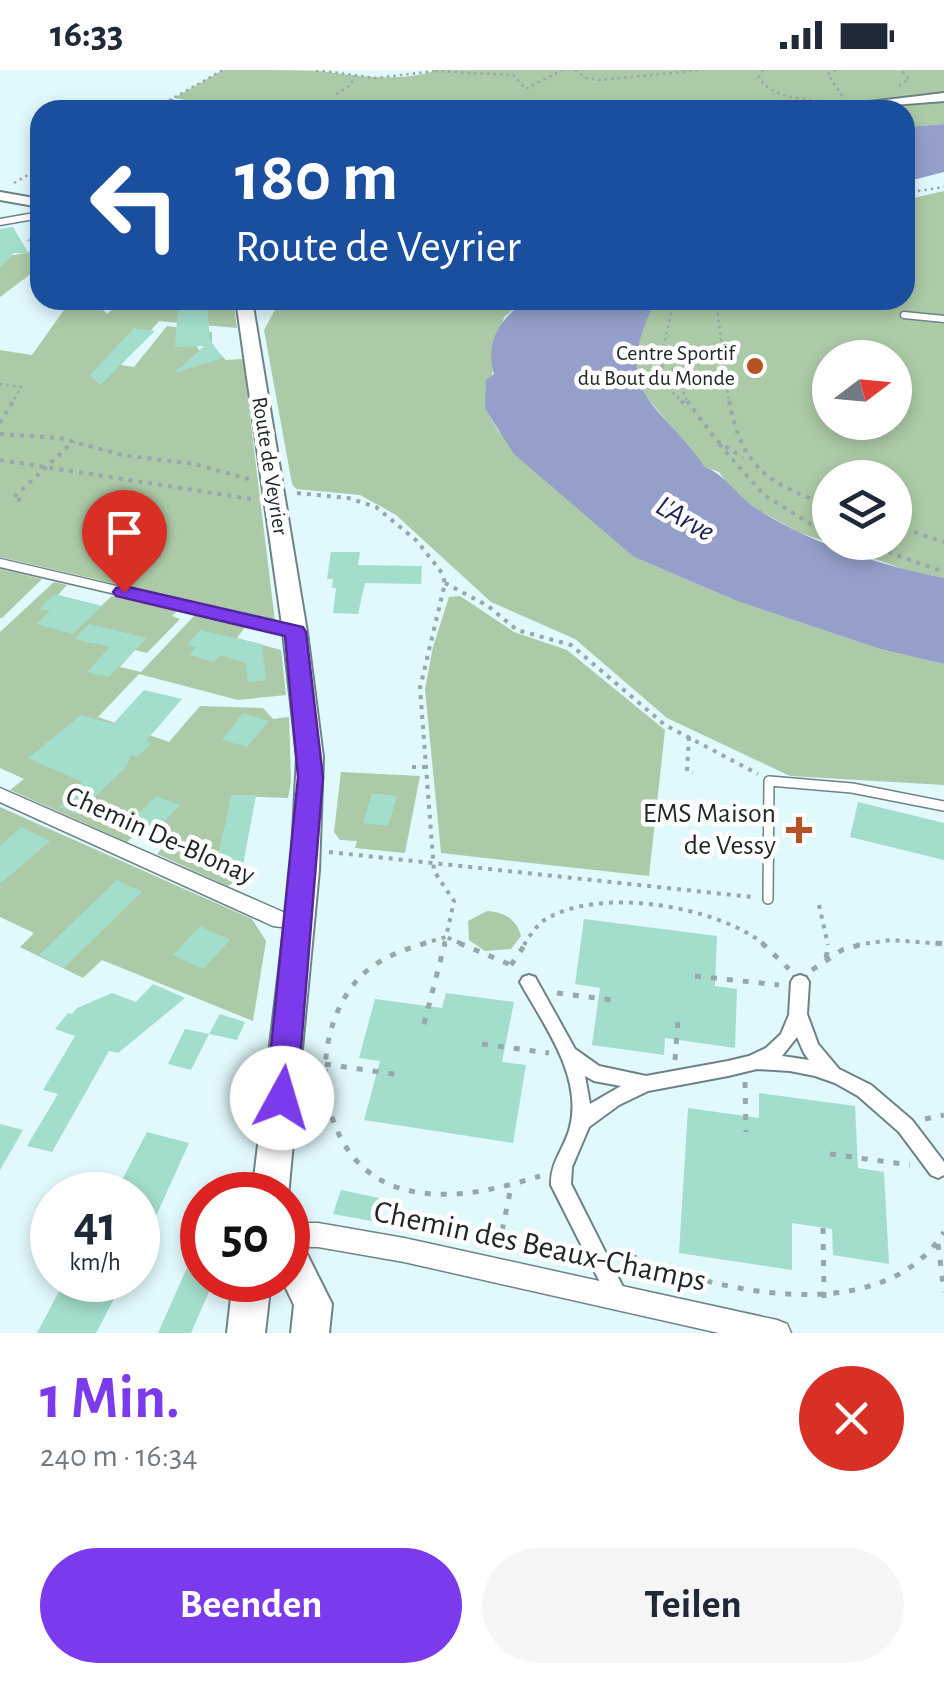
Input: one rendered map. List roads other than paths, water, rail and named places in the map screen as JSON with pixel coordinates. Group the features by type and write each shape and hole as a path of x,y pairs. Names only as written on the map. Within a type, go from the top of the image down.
{"main road":[{"path":"888,100 944,96"},
{"name":"Route de Veyrier","path":"246,310 284,498 310,777 272,1172"},
{"path":"310,1300 310,1333"},
{"path":"246,1333 250,1302"}],"street":[{"path":"4,191 30,199"},
{"path":"0,222 30,217"},
{"name":"Chemin De-Blonay","path":"0,794 280,920 299,921"},
{"path":"800,985 800,1017 810,1048 836,1075 890,1109 912,1130 938,1168"},
{"path":"531,986 567,1053 578,1088 580,1122 558,1169 567,1202 620,1300"},
{"path":"749,1064 785,1046 800,1017"},
{"path":"567,1053 594,1073 635,1083 749,1064 796,1063 836,1075"},
{"path":"580,1122 615,1097 652,1082"},
{"name":"Chemin des Beaux-Champs","path":"310,1237 359,1241 571,1284 620,1300 777,1333"}],"lane":[{"path":"904,315 944,319"},
{"path":"0,564 295,632"},
{"path":"768,899 769,781 852,788 944,806"}],"water":[{"path":"944,124 944,172 915,179 915,126"},
{"name":"L'Arve","path":"514,310 652,310 637,356 638,376 655,408 705,467 751,505 812,538 812,560 874,560 944,578 944,664 880,649 737,601 634,557 514,454 485,409 486,380 494,374 491,351 497,332"}],"place":[{"name":"Centre Sportif du Bout du Monde","path":"755,366"},
{"name":"EMS Maison de Vessy","path":"799,830"}]}
